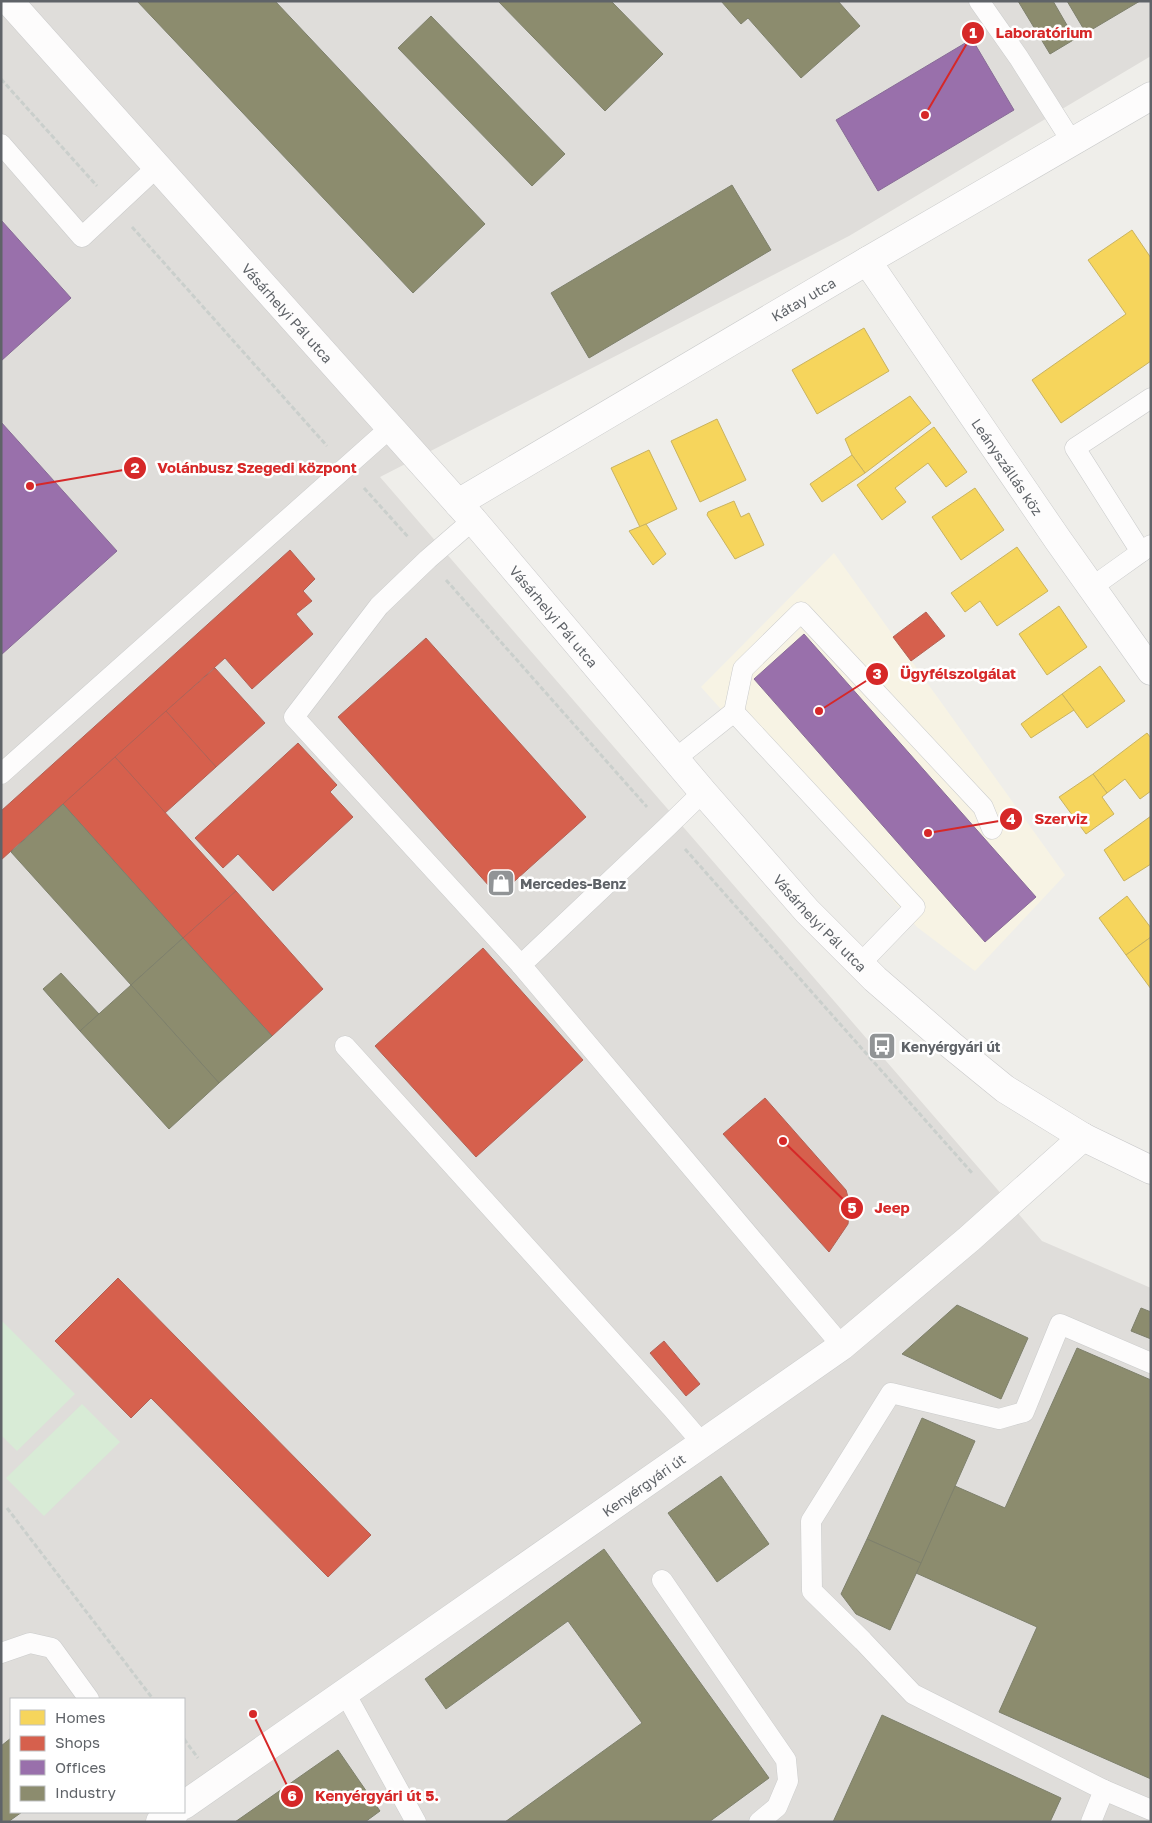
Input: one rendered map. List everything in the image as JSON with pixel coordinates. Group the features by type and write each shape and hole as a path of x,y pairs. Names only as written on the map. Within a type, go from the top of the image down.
{"street":[{"name":"Vásárhelyi Pál utca","path":"9,1 465,511 703,792 807,911 860,964 951,1045 1005,1089 1083,1137 1151,1170"},
{"name":"Kátay utca","path":"465,511 867,261 1151,96"},
{"name":"Leányszállás köz","path":"867,261 1151,671"},
{"name":"Kenyérgyári út","path":"185,1804 842,1346 969,1239 1083,1137"}],"lane":[{"path":"979,1 1019,58 1072,142"},
{"path":"1,144 82,237 157,167"},
{"path":"1092,587 1146,548 1075,448 1151,398"},
{"path":"1,774 390,428"},
{"path":"465,511 428,559 379,606 294,717 521,964 842,1346"},
{"path":"675,759 734,712 743,669 801,612 983,806 992,829"},
{"path":"734,712 915,907 860,964"},
{"path":"521,964 703,792"},
{"path":"345,1046 702,1443"},
{"path":"1151,1363 1060,1324 1024,1412 999,1419 891,1393 811,1521 812,1591 913,1694 1104,1790 1151,1810"},
{"path":"662,1580 786,1760 788,1781 777,1807 759,1822"},
{"path":"1,1653 30,1643 52,1648 88,1698"},
{"path":"344,1693 416,1822"},
{"path":"1091,1822 1104,1790"}],"path":[{"path":"1,79 973,1174"},
{"path":"7,1508 152,1698"}],"shaded area":[{"path":"1,1 1151,1 1151,56 849,236 380,477 1042,1241 1151,1288 1151,1822 1,1822"},
{"path":"834,553 1065,875 975,971 917,927 701,687"}],"green space":[{"path":"1,1320 75,1394 17,1451 1,1435"},
{"path":"82,1404 120,1442 44,1516 6,1478"}],"building: Homes":[{"path":"1132,230 1151,258 1151,361 1061,423 1032,380 1126,314 1088,260"},
{"path":"864,328 889,371 817,414 792,370"},
{"path":"910,396 931,423 865,473 852,455 845,439"},
{"path":"717,419 746,480 700,502 671,441"},
{"path":"934,427 967,472 946,487 928,463 895,488 906,502 882,520 857,485"},
{"path":"649,450 677,509 640,527 611,468"},
{"path":"852,455 865,473 822,502 810,484"},
{"path":"975,488 1004,530 961,560 932,517"},
{"path":"734,501 741,517 749,513 764,545 735,559 707,515 708,512"},
{"path":"646,524 666,554 653,565 629,531"},
{"path":"1017,547 1048,591 997,626 980,601 965,612 951,593"},
{"path":"1059,606 1087,647 1047,675 1019,634"},
{"path":"1100,666 1125,701 1087,728 1062,694"},
{"path":"1062,694 1074,710 1031,738 1021,724"},
{"path":"1147,733 1151,738 1151,791 1140,799 1125,779 1107,793 1093,774"},
{"path":"1093,774 1107,793 1102,797 1114,814 1086,834 1059,797"},
{"path":"1151,816 1151,864 1124,881 1104,850"},
{"path":"1127,896 1151,928 1151,937 1126,955 1099,918"},
{"path":"1151,937 1151,989 1126,955"}],"building: Shops":[{"path":"290,550 315,579 303,591 312,601 296,614 313,634 252,689 225,658 1,860 1,811"},
{"path":"926,612 945,636 911,661 893,637"},
{"path":"426,638 586,817 498,896 338,717"},
{"path":"215,668 265,723 216,767 166,711"},
{"path":"166,711 216,767 165,813 115,757"},
{"path":"298,743 337,785 330,792 353,817 273,891 238,854 223,868 195,838"},
{"path":"115,757 236,891 183,938 63,804"},
{"path":"236,891 323,989 272,1036 183,938"},
{"path":"483,948 583,1060 476,1157 375,1046"},
{"path":"765,1098 846,1190 850,1204 848,1224 829,1252 723,1134"},
{"path":"118,1278 371,1535 328,1577 151,1398 131,1418 55,1341"},
{"path":"664,1341 700,1384 686,1396 650,1353"}],"building: Offices":[{"path":"972,39 1014,110 878,191 836,120"},
{"path":"1,220 71,298 1,361"},
{"path":"1,422 117,551 1,655"},
{"path":"804,634 1036,897 985,942 754,679"}],"building: Industry":[{"path":"137,1 275,1 485,224 413,293"},
{"path":"498,1 611,1 663,54 605,111"},
{"path":"721,1 838,1 860,26 801,78 748,18 741,24"},
{"path":"1018,1 1053,1 1075,39 1050,54"},
{"path":"1067,1 1140,1 1086,33"},
{"path":"431,16 565,154 532,186 398,48"},
{"path":"732,185 771,250 589,358 551,293"},
{"path":"63,804 183,938 131,985 11,852"},
{"path":"183,938 272,1036 219,1083 131,985"},
{"path":"61,973 99,1014 80,1031 43,989"},
{"path":"131,985 219,1083 169,1129 80,1031"},
{"path":"957,1305 1028,1338 1001,1399 902,1354"},
{"path":"1141,1308 1151,1312 1151,1339 1131,1331"},
{"path":"1077,1348 1151,1380 1151,1779 999,1712 1037,1627 916,1573 955,1486 1005,1508"},
{"path":"922,1418 975,1441 921,1563 867,1539"},
{"path":"721,1476 769,1544 717,1582 668,1513"},
{"path":"867,1539 921,1563 890,1630 856,1614 841,1594"},
{"path":"604,1549 769,1778 709,1822 505,1822 642,1723 568,1621 446,1709 425,1679"},
{"path":"882,1715 1061,1798 1050,1822 833,1822"},
{"path":"10,1739 10,1813 21,1813 8,1822 2,1822 1,1746"},
{"path":"338,1750 380,1811 365,1822 235,1822"}],"place":[{"name":"Laboratórium","path":"925,115"},
{"name":"Volánbusz Szegedi központ","path":"30,486"},
{"name":"Ügyfélszolgálat","path":"819,711"},
{"name":"Szerviz","path":"928,833"},
{"name":"Mercedes-Benz","path":"501,883"},
{"name":"Kenyérgyári út","path":"882,1046"},
{"name":"Jeep","path":"783,1141"},
{"name":"Kenyérgyári út 5.","path":"253,1714"}]}
